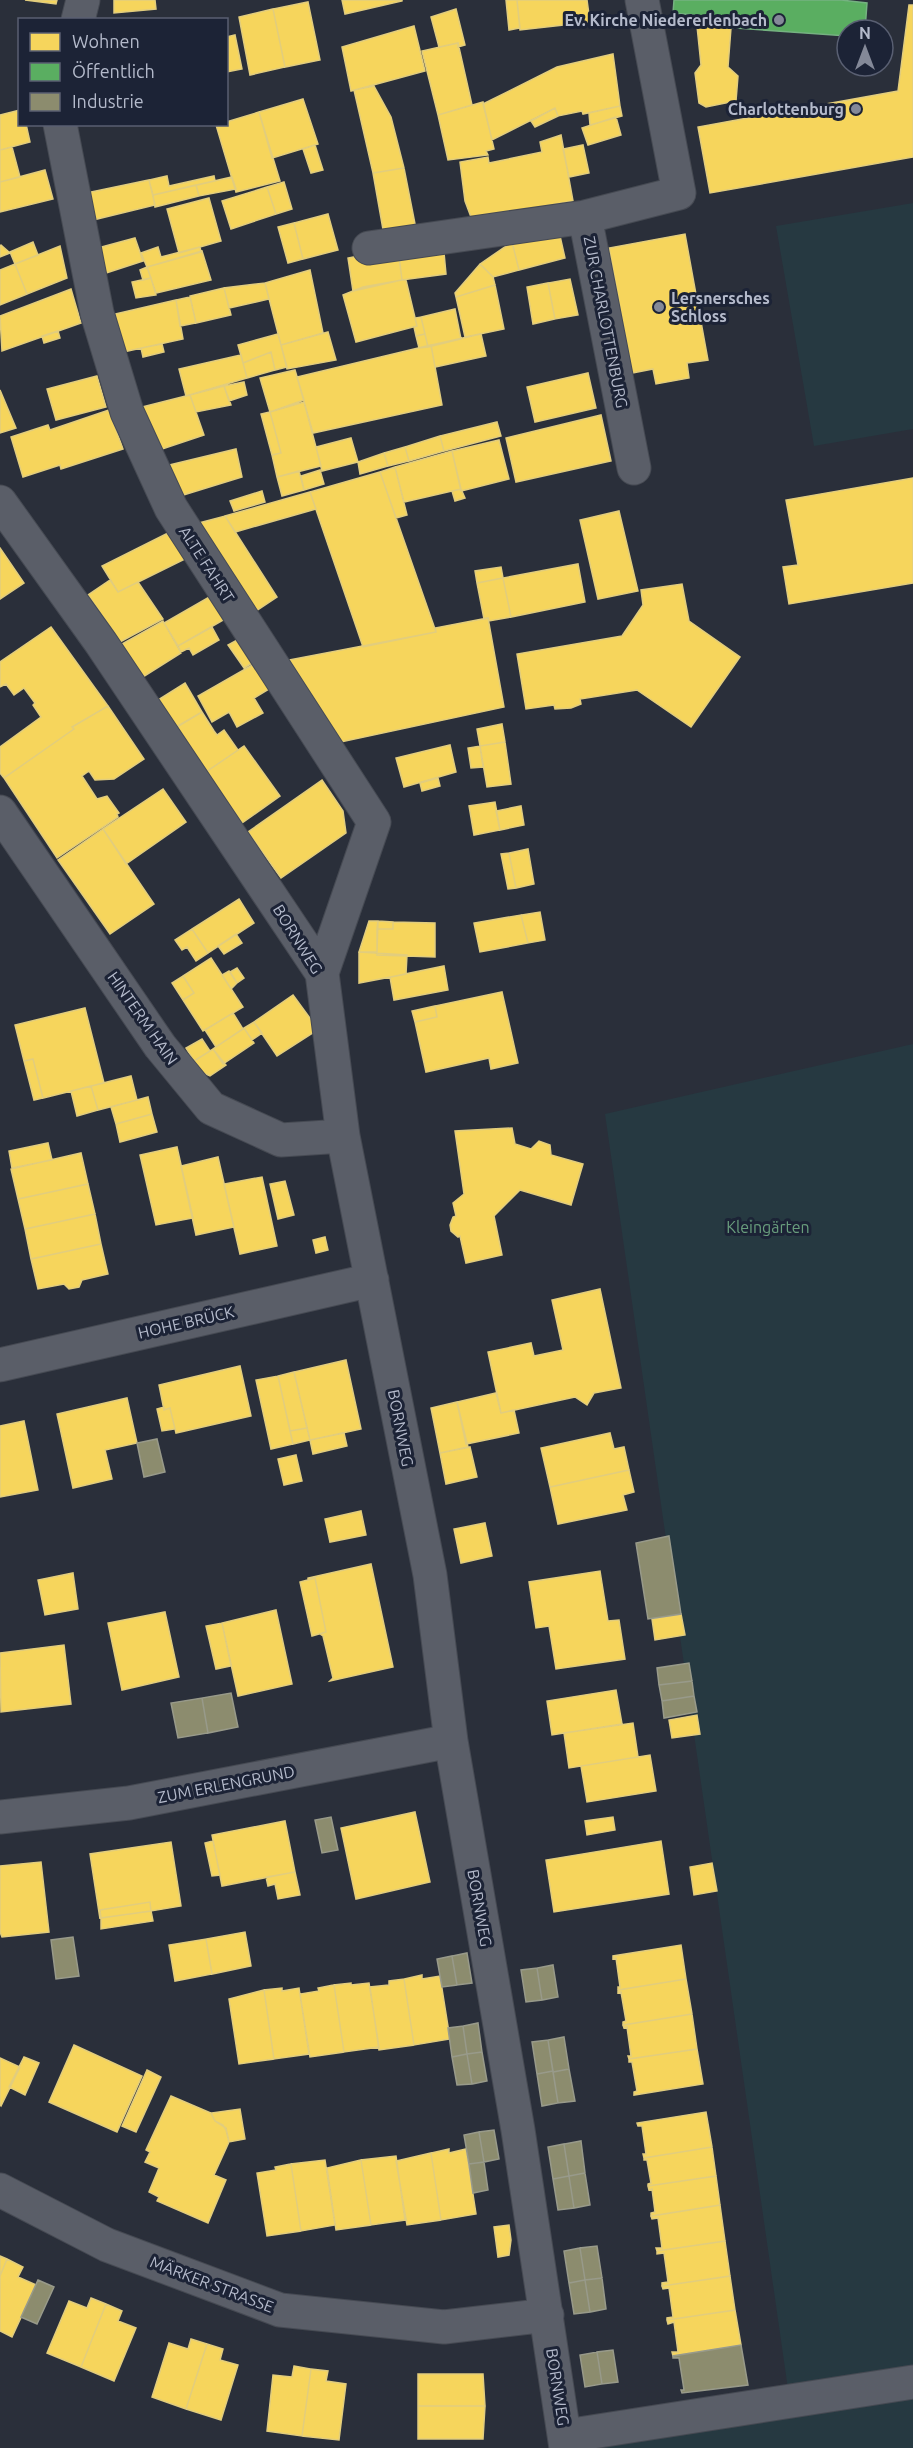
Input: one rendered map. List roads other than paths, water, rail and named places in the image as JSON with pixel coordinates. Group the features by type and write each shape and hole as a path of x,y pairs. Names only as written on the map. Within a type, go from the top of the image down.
{"street":[{"path":"78,18 83,0"},
{"name":"ZUR CHARLOTTENBURG","path":"634,468 585,217 679,193 642,0"},
{"name":"ALTE FAHRT","path":"60,126 95,302 127,412 171,508 374,822 322,973"},
{"path":"369,248 585,217"},
{"name":"BORNWEG","path":"0,502 101,643 322,973 343,1136 429,1575 451,1741 518,2130 566,2442"},
{"name":"HINTERM HAIN","path":"0,812 160,1046 211,1108 281,1140 343,1136"},
{"name":"HOHE BRÜCK","path":"0,1365 372,1280"},
{"name":"ZUM ERLENGRUND","path":"0,1817 129,1803 451,1741"},
{"name":"MÄRKER STRASSE","path":"0,2190 107,2245 280,2310 444,2327 546,2315"},
{"path":"566,2442 913,2382"}],"place":[{"name":"Ev. Kirche Niedererlenbach","path":"779,20"},
{"name":"Charlottenburg","path":"856,109"},
{"name":"Lersnersches Schloss","path":"659,307"}],"park label":[{"name":"Kleingärten","path":"768,1227"}]}
